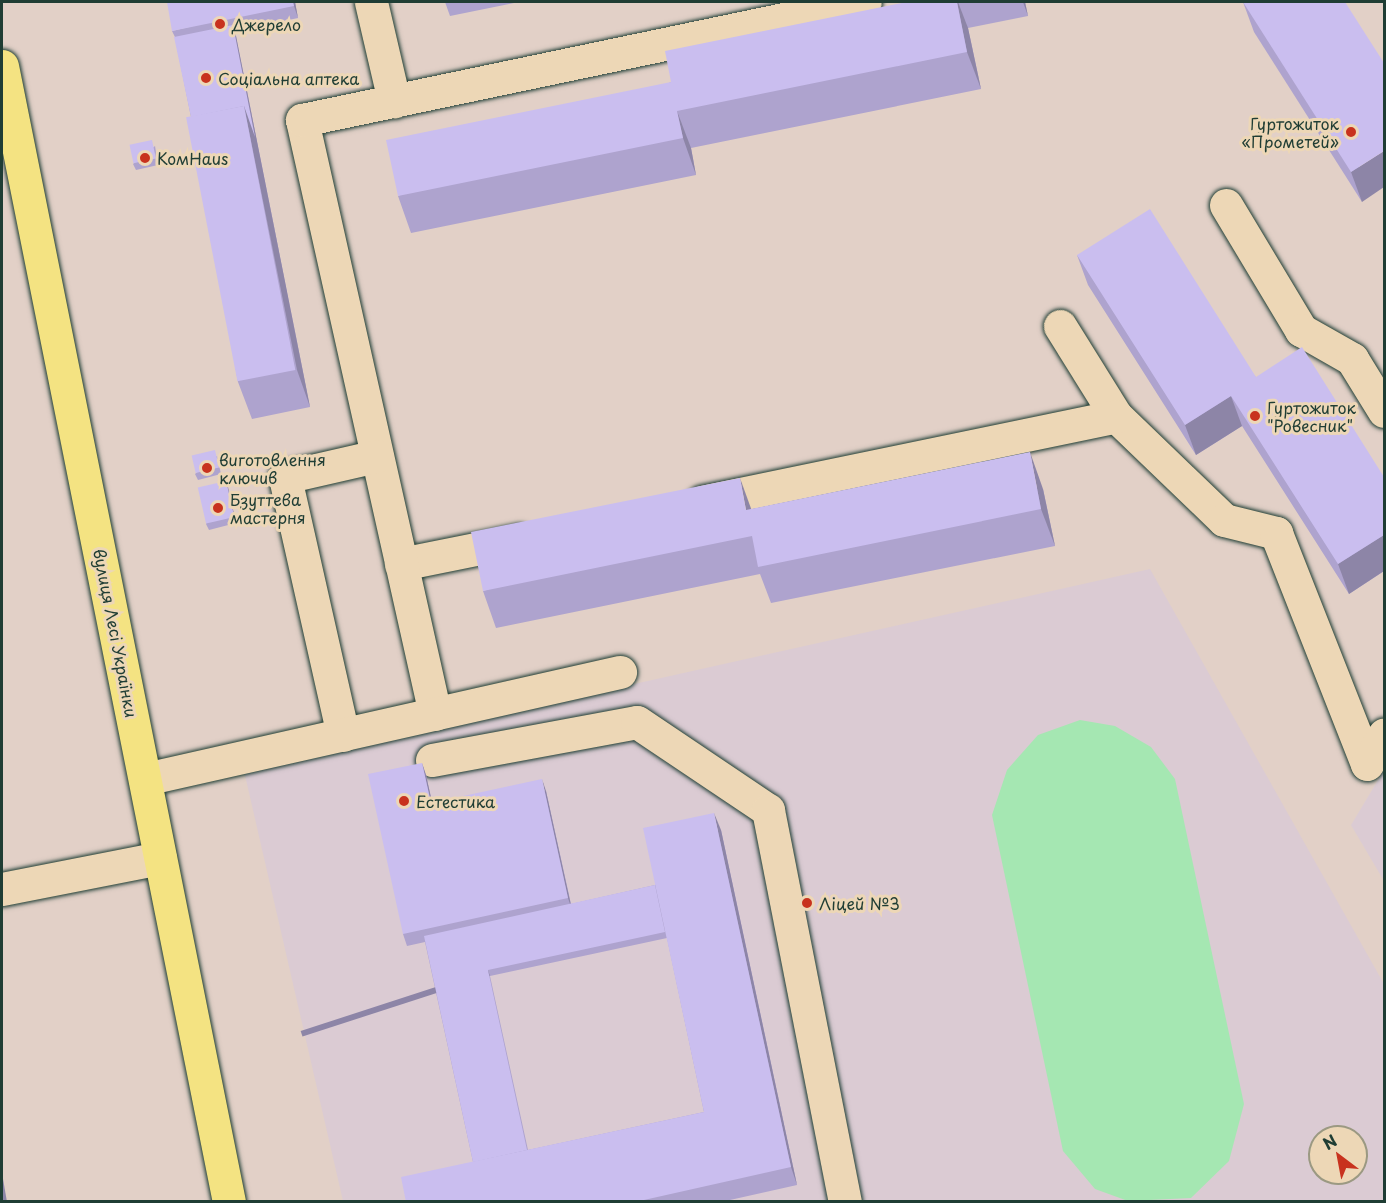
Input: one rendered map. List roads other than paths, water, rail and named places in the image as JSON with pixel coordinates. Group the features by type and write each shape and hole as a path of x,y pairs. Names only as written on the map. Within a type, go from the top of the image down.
{"main road":[{"name":"вулиця Лесі Українки","path":"2,66 8,131 145,779 229,1202"}],"lane":[{"path":"371,2 394,101"},
{"path":"435,714 302,120 866,2"},
{"path":"1226,205 1301,330 1352,359 1384,411"},
{"path":"1059,326 1116,416 1224,520 1276,533 1367,764 1384,735"},
{"path":"666,509 1116,416"},
{"path":"343,735 285,477 377,456"},
{"path":"401,564 551,533"},
{"path":"145,779 620,672"},
{"path":"576,682 768,810 845,1202"},
{"path":"432,760 637,722"},
{"path":"2,889 160,858"}],"place":[{"name":"Джерело","path":"220,24"},
{"name":"Соціальна аптека","path":"206,78"},
{"name":"Гуртожиток «Прометей»","path":"1351,132"},
{"name":"КомHaus","path":"145,158"},
{"name":"Гуртожиток \"Ровесник\"","path":"1255,416"},
{"name":"виготовлення ключив","path":"207,468"},
{"name":"Бзуттева мастерня","path":"218,508"},
{"name":"Естестика","path":"404,801"},
{"name":"Ліцей №3","path":"807,903"}]}
